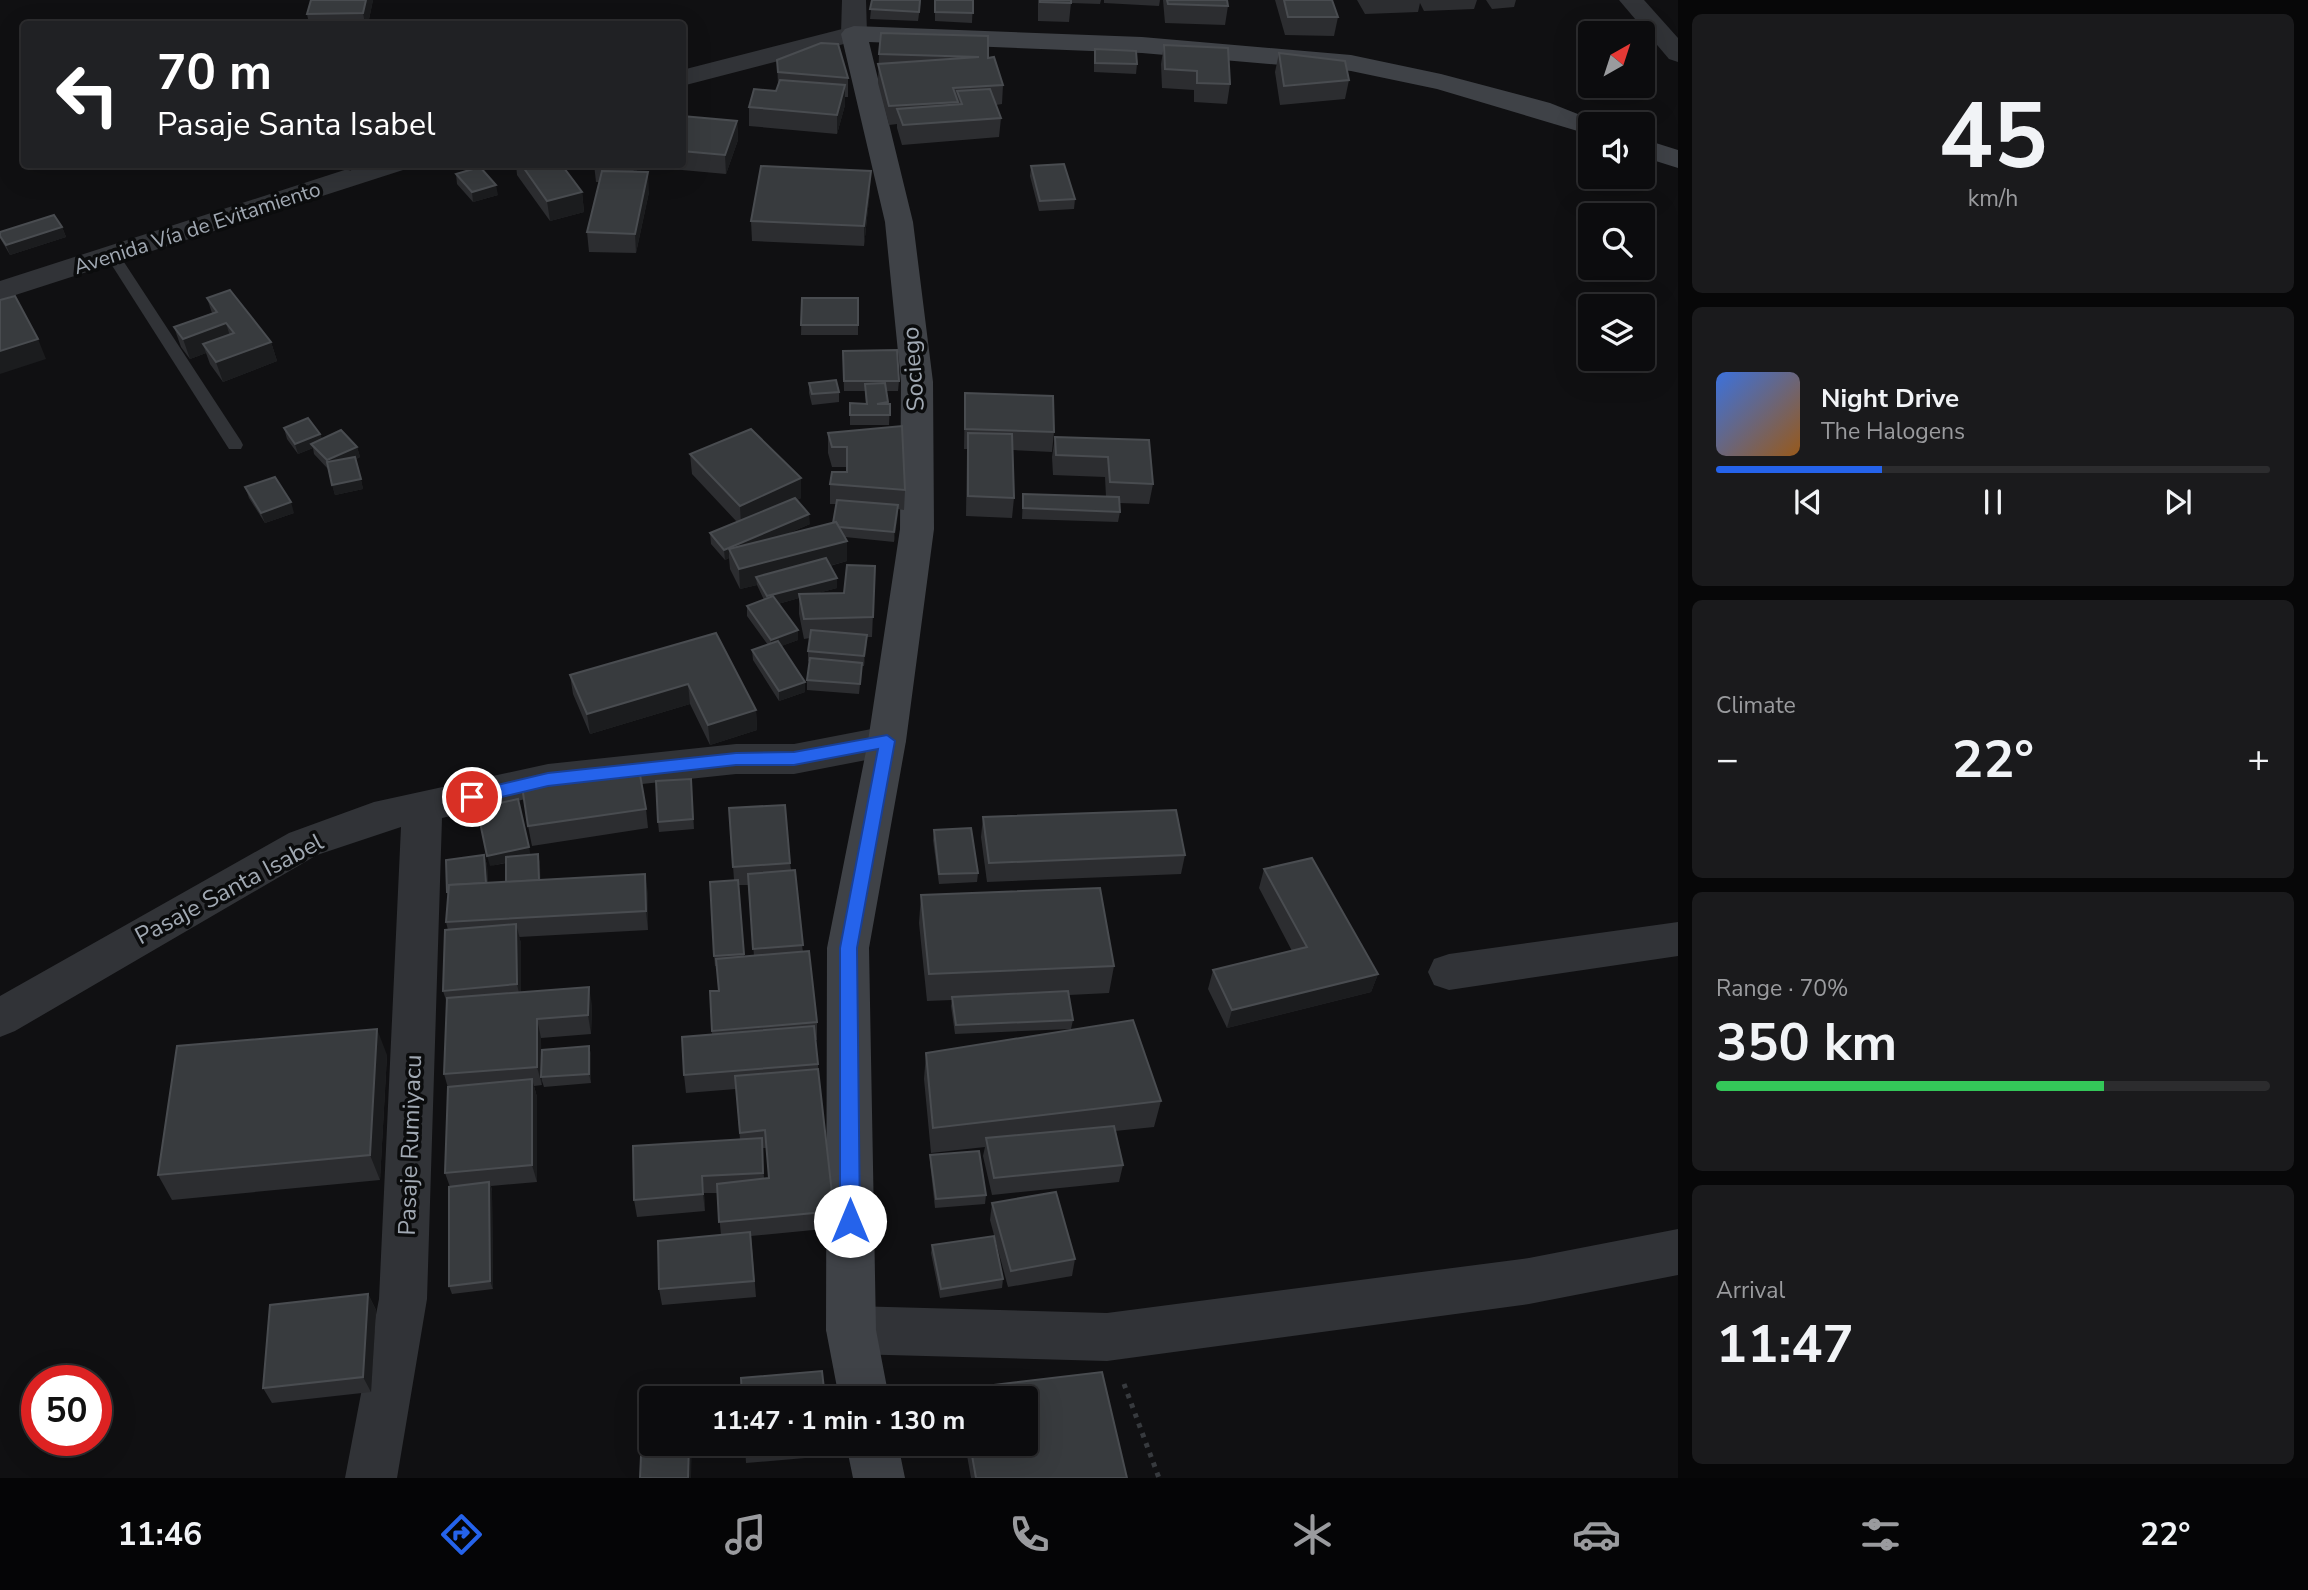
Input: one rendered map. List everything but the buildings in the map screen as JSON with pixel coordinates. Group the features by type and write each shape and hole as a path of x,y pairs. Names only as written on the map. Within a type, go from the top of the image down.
{"main road":[{"path":"854,34 1142,45 1350,63 1454,85 1578,122"},
{"name":"Sociego","path":"854,34 899,222 917,382 917,529 887,741 848,948 851,1330 862,1386"},
{"path":"1655,151 1678,160"},
{"path":"874,1456 879,1478"}],"street":[{"name":"Sociego","path":"854,34 855,0"},
{"path":"1631,0 1678,54"},
{"path":"686,77 854,34"},
{"name":"Avenida Vía de Evitamiento","path":"0,291 381,168"},
{"name":"Pasaje Santa Isabel","path":"0,1018 303,844 374,818 548,779 736,759 794,758 887,741"},
{"name":"Pasaje Rumiyacu","path":"371,1478 403,1299 422,809"},
{"path":"1449,972 1678,939"},
{"path":"851,1330 1107,1337 1529,1281 1678,1252"}],"lane":[{"path":"113,256 235,445"}],"path":[{"path":"1107,1337 1159,1478"}],"route":[{"path":"472,797 548,779 736,759 794,758 887,741 848,948 850,1221"}]}
